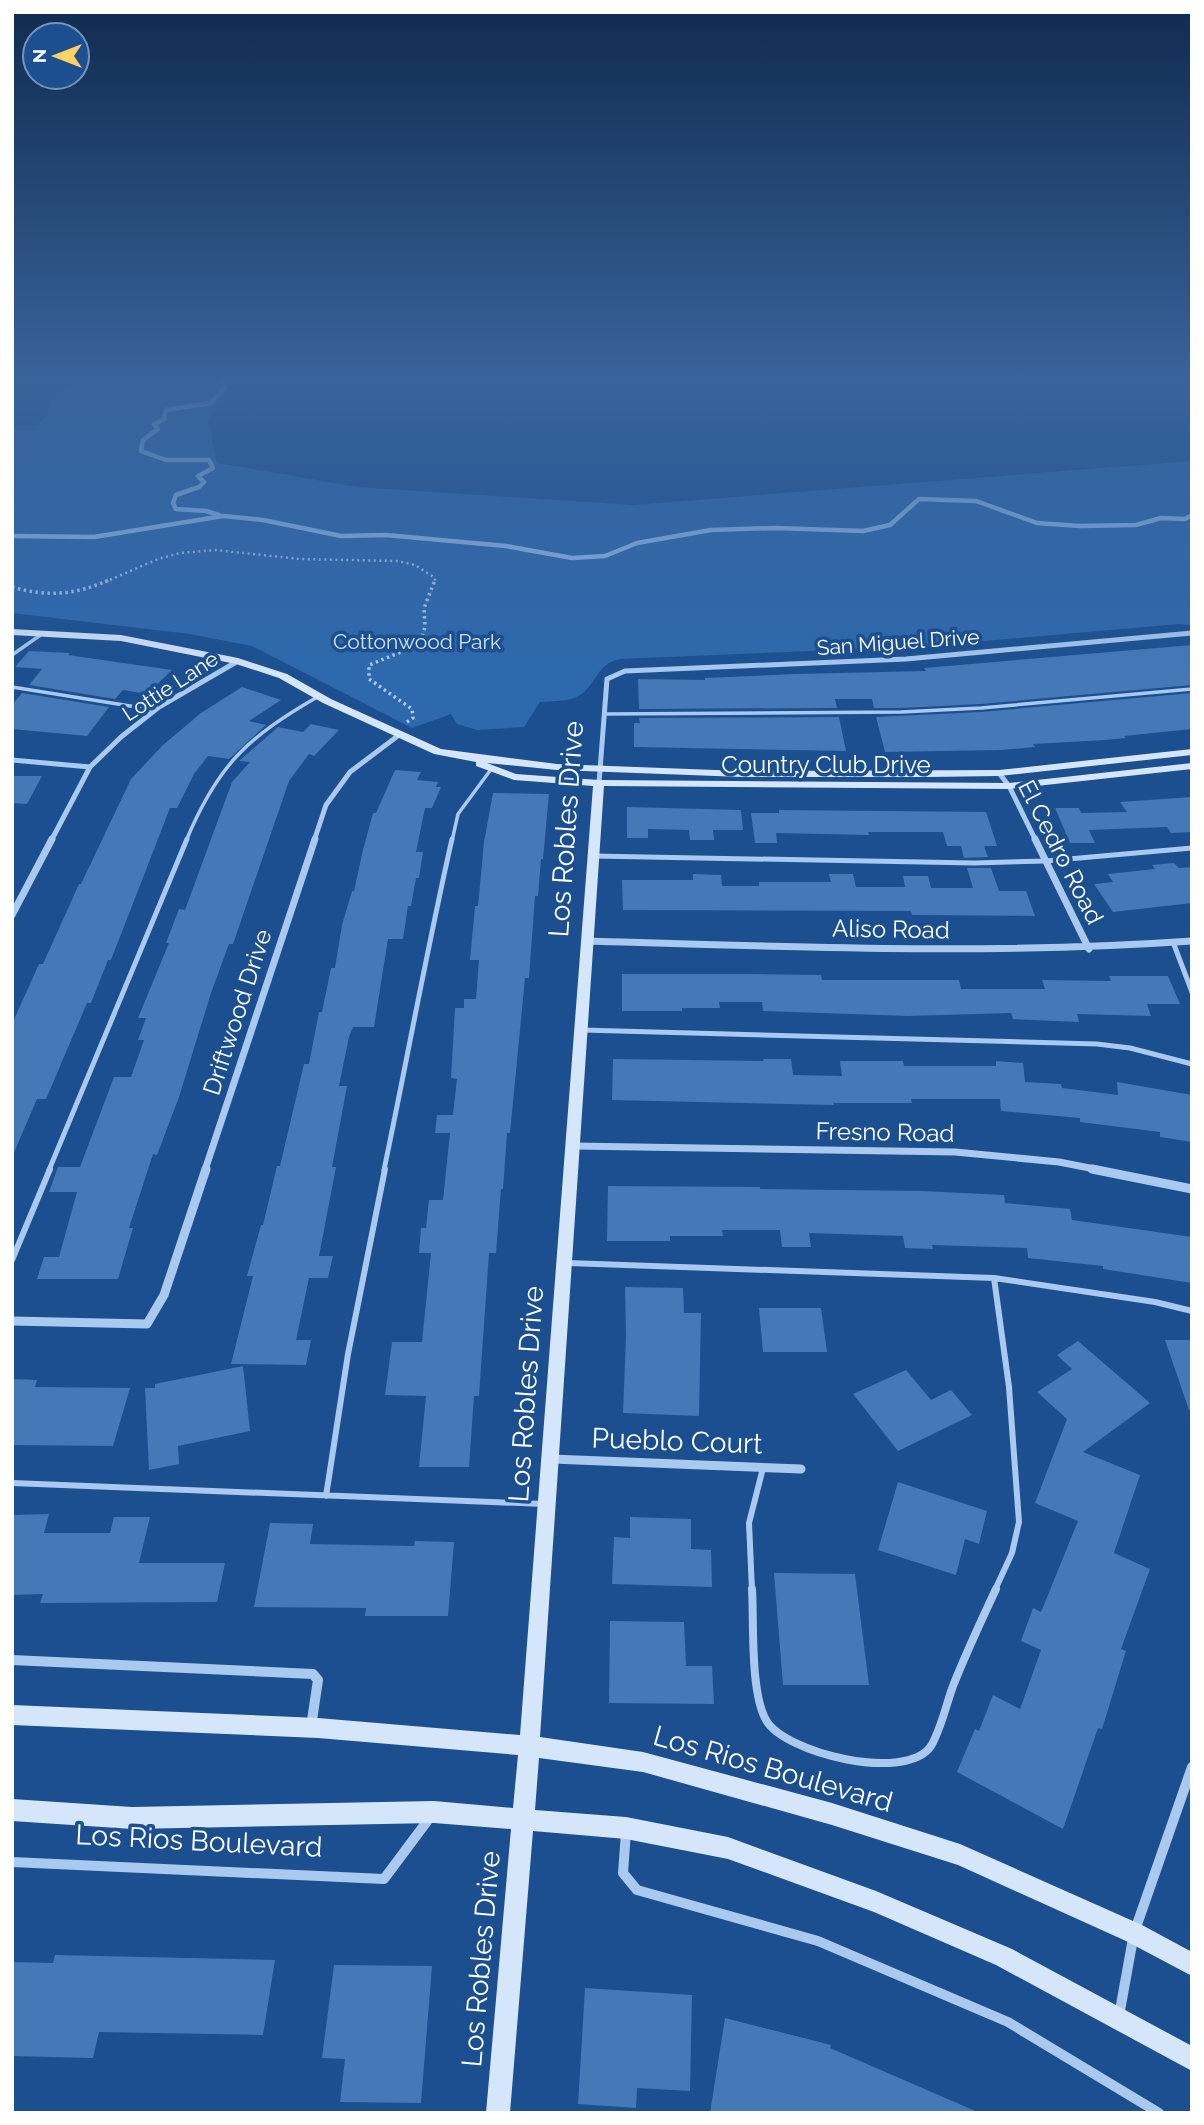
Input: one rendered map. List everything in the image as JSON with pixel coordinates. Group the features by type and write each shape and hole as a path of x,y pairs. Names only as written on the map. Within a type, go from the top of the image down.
{"street":[{"name":"Country Club Drive","path":"12,632 121,638 238,661 283,676 319,696 438,752 600,775 1009,786 1192,766"},
{"name":"San Miguel Drive","path":"607,679 625,671 906,659 1192,633"},
{"name":"Lottie Lane","path":"12,915 90,767 121,737 155,710 238,661"},
{"name":"Los Robles Drive","path":"498,2113 552,1459 607,679"},
{"name":"Driftwood Drive","path":"12,1321 147,1324 164,1295 326,805 350,772 395,733"},
{"name":"Country Club Drive","path":"462,757 514,777 999,773 1192,752"},
{"path":"12,760 90,767"},
{"name":"El Cedro Road","path":"999,773 1009,786 1088,949"},
{"name":"Aliso Road","path":"588,941 990,951 1080,946 1088,949 1192,941"},
{"name":"Fresno Road","path":"574,1146 955,1152 1059,1161 1192,1189"},
{"name":"Pueblo Court","path":"552,1459 801,1469"},
{"path":"12,1660 313,1674 318,1680 311,1728"},
{"name":"Los Rios Boulevard","path":"12,1715 311,1728 528,1746 643,1762 832,1814 960,1855 1134,1933 1192,1965"},
{"path":"1119,2017 1134,1933 1192,1767"},
{"name":"Los Rios Boulevard","path":"12,1810 132,1818 434,1812 626,1828 728,1848 876,1902 1004,1957 1119,2017 1192,2059"},
{"name":"Los Rios Boulevard","path":"12,1862 384,1879 434,1812"},
{"path":"626,1828 623,1873 637,1890 818,1941 1008,2022 1158,2113"}],"lane":[{"path":"12,655 42,634"},
{"path":"12,687 155,710"},
{"path":"604,714 911,712 1192,690"},
{"path":"12,1260 202,802 215,779 252,739 319,696"},
{"path":"326,1496 348,1354 421,996 430,936 458,814 478,783 492,768"},
{"path":"594,856 974,863 1046,861 1192,848"},
{"path":"1173,942 1192,992"},
{"path":"582,1030 1097,1044 1130,1048 1192,1064"},
{"path":"565,1263 994,1278 1155,1302 1192,1311"},
{"path":"763,1468 749,1523 757,1689 762,1711 770,1727 784,1738 861,1762 886,1764 924,1754 930,1747 962,1664 1012,1553 1019,1522 1009,1387 994,1278"},
{"path":"12,1483 548,1504"}],"path":[{"path":"12,587 50,595 77,593 160,558 205,549 230,548 318,560 373,556 411,563 435,578 435,591 424,607 426,627 422,637 369,665 369,679 412,709 413,718 395,733"}],"green space":[{"name":"Cottonwood Park","path":"12,477 300,477 357,487 633,505 987,477 1192,477 1192,625 926,646 620,659 607,664 589,687 575,698 540,702 524,727 477,730 457,724 451,714 412,728 252,646 190,634 12,613"}],"building":[{"path":"1192,645 1192,685 981,704 901,708 874,708 872,699 835,699 837,708 639,709 638,679 705,680 795,674 926,671 924,668"},
{"path":"29,651 70,653 68,655 172,670 147,694 123,690 115,699 29,685 42,669 15,667"},
{"path":"242,687 281,700 249,721 266,725 229,759 208,756 194,774 177,808 170,808 111,960 108,960 91,1003 87,1003 46,1099 37,1099 12,1157 12,1024 39,964 43,964 131,779 163,745 201,713"},
{"path":"22,693 109,707 87,736 12,729 12,705"},
{"path":"1192,693 1192,729 1105,740 1033,744 1035,747 1002,750 885,752 876,717 981,712"},
{"path":"839,717 846,751 634,747 634,723 640,723 639,718"},
{"path":"311,724 339,730 314,756 309,754 289,781 233,944 229,944 211,993 179,1097 157,1155 153,1154 129,1228 133,1228 118,1279 37,1279 44,1257 59,1257 77,1192 49,1192 58,1167 80,1167 114,1077 131,1077 144,1040 138,1040 146,1018 138,1018 169,943 166,943 179,909 185,910 232,782 250,762 239,761 278,727 303,732"},
{"path":"395,770 421,772 417,780 438,782 436,787 441,787 432,808 425,808 416,852 423,852 419,878 416,878 411,906 408,906 403,939 388,939 374,1027 353,1027 349,1037 339,1086 347,1086 332,1167 336,1167 319,1256 333,1256 328,1278 309,1278 296,1340 311,1340 306,1365 231,1364 253,1276 247,1276 277,1166 280,1166 304,1064 309,1064 331,968 335,968 342,925 354,891 373,813 376,813"},
{"path":"12,776 42,776 27,804 12,803"},
{"path":"493,793 549,794 543,859 538,896 535,896 529,978 525,978 496,1253 489,1253 479,1396 474,1396 469,1467 419,1467 426,1396 385,1395 392,1342 422,1342 431,1253 419,1253 421,1228 426,1228 429,1200 443,1200 450,1133 435,1133 437,1115 453,1115 457,1079 451,1078 455,1008 464,1008 464,999 476,999 479,960 470,960 475,906 478,906 484,842"},
{"path":"1192,797 1192,832 1171,833 1167,827 1089,830 1095,843 1070,843 1055,808 1079,808 1081,813 1127,812 1120,802"},
{"path":"627,807 741,810 743,830 713,830 714,840 690,840 689,830 648,829 648,838 627,838"},
{"path":"779,810 986,812 997,846 984,846 988,857 964,858 961,846 947,846 943,832 868,832 869,835 776,833 777,843 755,843 751,813 779,813"},
{"path":"1174,863 1179,868 1192,867 1192,903 1113,912 1094,884 1113,882 1108,874 1155,869 1152,865"},
{"path":"967,868 991,868 999,891 1026,891 1035,916 912,915 911,911 623,910 622,880 693,880 693,874 721,875 722,886 759,886 759,882 831,882 829,874 853,874 856,887 905,887 903,876 928,876 931,888 973,888"},
{"path":"622,974 821,975 822,980 959,980 961,989 1045,989 1042,980 1111,981 1109,976 1168,976 1180,1004 1147,1004 1151,1016 1077,1014 1079,1022 1013,1019 1011,1013 908,1016 763,1011 762,1002 719,1002 720,1008 682,1008 682,1011 622,1011"},
{"path":"613,1059 791,1059 793,1075 842,1076 840,1061 903,1061 904,1066 996,1066 996,1061 1023,1063 1025,1082 1061,1084 1062,1088 1118,1095 1117,1082 1192,1095 1192,1142 1160,1137 1160,1132 1080,1122 1080,1118 1001,1111 1000,1099 911,1099 912,1103 833,1103 834,1105 612,1100"},
{"path":"608,1186 760,1187 1004,1195 1005,1203 1070,1209 1072,1220 1192,1237 1192,1283 1103,1269 1103,1266 1028,1258 1027,1248 932,1245 933,1249 905,1248 903,1236 809,1233 811,1247 782,1247 780,1230 722,1230 723,1236 670,1236 670,1241 607,1241"},
{"path":"625,1287 683,1288 684,1313 701,1313 699,1416 623,1413"},
{"path":"759,1308 821,1308 827,1352 763,1352"},
{"path":"1165,1340 1192,1340 1192,1409 1189,1410"},
{"path":"1078,1341 1150,1403 1083,1452 1140,1475 1114,1553 1150,1569 1121,1649 1126,1651 1102,1729 1098,1728 1063,1829 957,1772 975,1729 979,1731 993,1695 1020,1709 1041,1650 1021,1641 1033,1608 1041,1612 1078,1521 1035,1503 1067,1419 1037,1392 1072,1369 1057,1355"},
{"path":"243,1366 250,1431 178,1446 179,1464 149,1470 145,1388 155,1388 155,1384"},
{"path":"906,1370 931,1400 951,1390 972,1415 898,1451 853,1394"},
{"path":"12,1379 37,1380 35,1387 130,1388 113,1446 12,1445"},
{"path":"898,1482 987,1511 979,1544 965,1539 956,1575 878,1550"},
{"path":"49,1514 44,1533 110,1533 114,1517 150,1517 139,1563 225,1563 217,1602 40,1603 43,1594 12,1595 12,1515"},
{"path":"630,1517 691,1519 691,1549 711,1550 712,1587 612,1584 614,1537 630,1538"},
{"path":"270,1523 313,1524 310,1544 414,1546 415,1541 454,1542 448,1616 365,1616 366,1608 254,1607"},
{"path":"774,1573 855,1574 869,1685 783,1685"},
{"path":"610,1621 684,1622 686,1666 712,1666 714,1704 609,1703"},
{"path":"55,1955 275,1960 263,2035 99,2032 93,2058 12,2056 12,1962 53,1963"},
{"path":"334,1965 432,1966 421,2103 340,2102 345,2059 322,2058"},
{"path":"585,1988 692,1995 690,2091 637,2088 636,2108 578,2104"},
{"path":"725,2018 831,2045 830,2048 980,2113 710,2113"}],"waterway":[{"path":"199,477 204,482 199,487 176,495 173,503 176,509 206,511 219,515"},
{"path":"12,536 94,537 223,516 263,520 341,536 386,535 506,546 572,558 605,556 637,543 711,530 776,528 863,531 890,525 919,499 976,501 1037,523 1080,526 1136,525 1161,518 1185,519 1192,515"}]}
